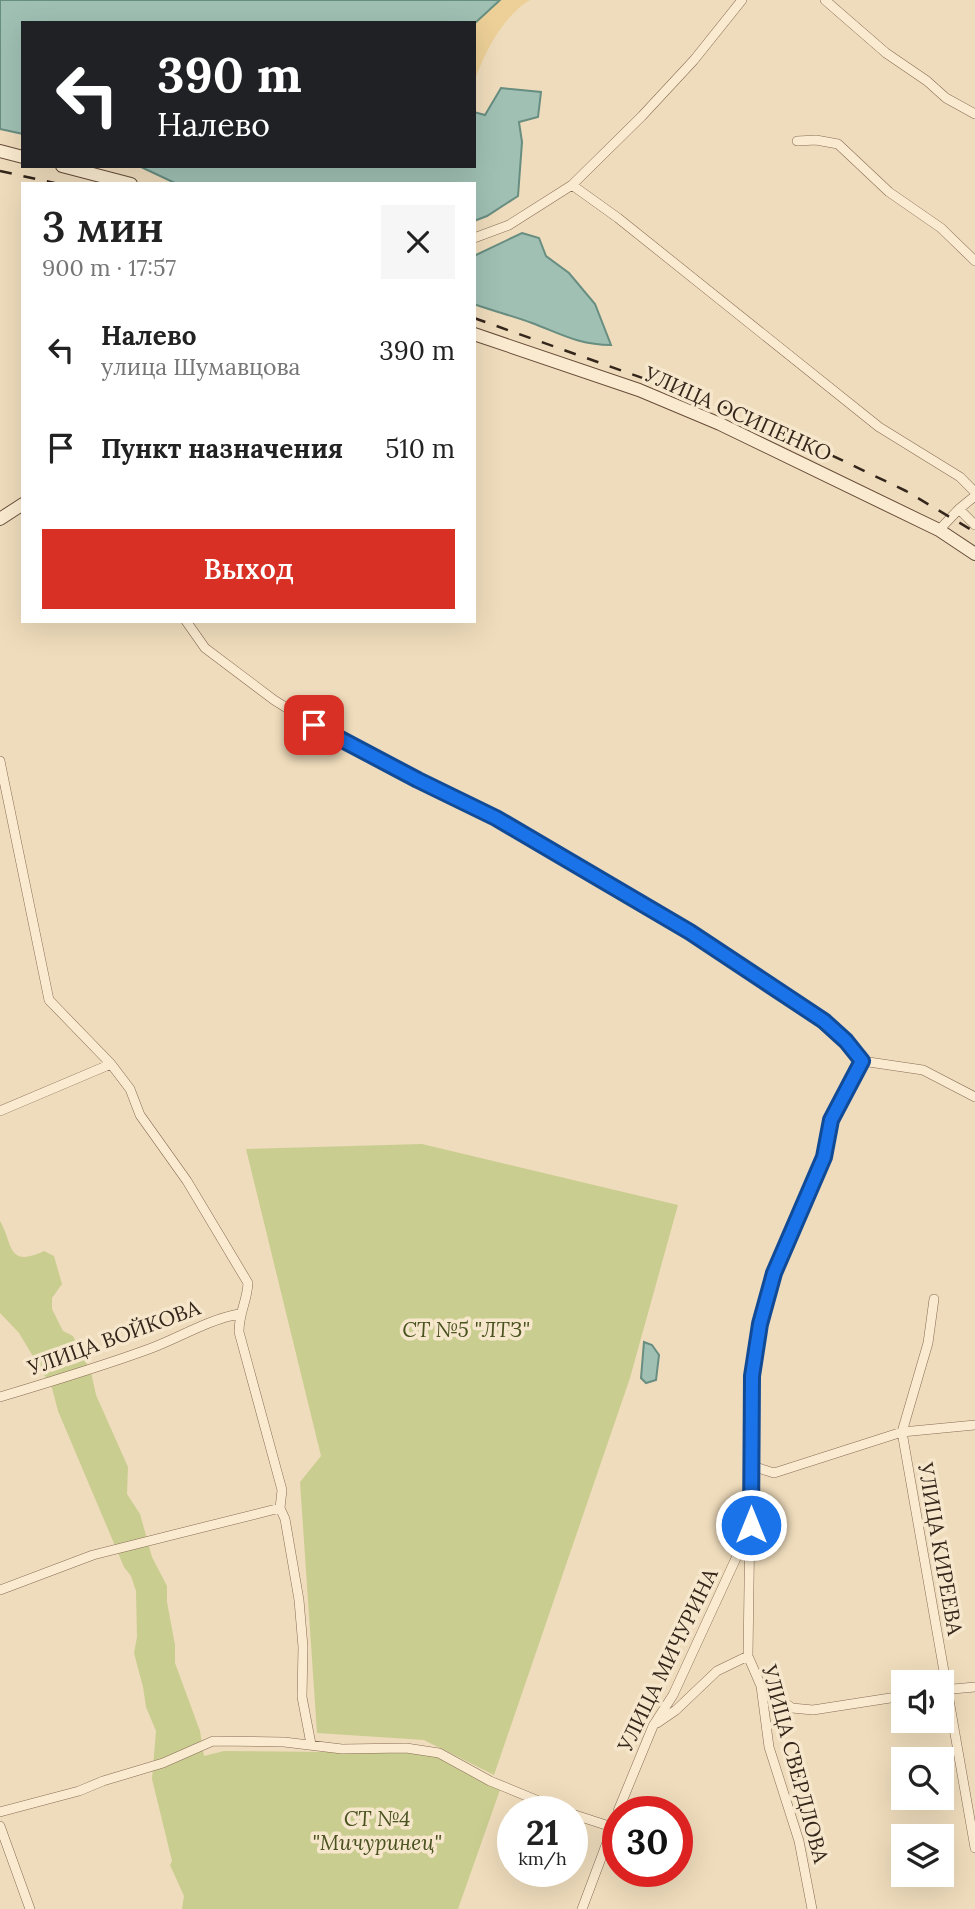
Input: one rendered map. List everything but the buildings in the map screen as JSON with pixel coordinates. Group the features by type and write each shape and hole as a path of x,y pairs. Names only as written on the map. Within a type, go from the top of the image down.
{"street":[{"path":"476,237 509,225 572,185 694,60 742,0"},
{"path":"825,0 886,53 927,81 946,98 975,114"},
{"path":"797,141 816,140 838,144 889,192 941,228 975,261"},
{"path":"0,151 21,156"},
{"path":"70,168 123,182"},
{"path":"572,185 618,218 879,426 960,477 975,494 940,530"},
{"name":"УЛИЦА ОСИПЕНКО","path":"476,335 639,390 745,436 940,530 975,554"},
{"path":"0,519 21,505"},
{"path":"959,509 975,524"},
{"path":"187,623 205,648 274,700 360,750 496,818 690,932 824,1021 846,1041 862,1061 923,1070 975,1097"},
{"path":"0,761 49,1000 111,1064 130,1089 140,1115 187,1181 248,1283 247,1299 239,1314 239,1332 282,1490 280,1508 285,1519 299,1600 303,1647 302,1697 311,1744"},
{"name":"УЛИЦА СВЕРДЛОВА","path":"812,1909 799,1841 769,1747 761,1686 748,1656 752,1376 760,1324 774,1273 824,1157 831,1120 862,1061"},
{"path":"0,1111 111,1064"},
{"name":"УЛИЦА КИРЕЕВА","path":"934,1299 928,1343 901,1432 941,1670"},
{"name":"УЛИЦА ВОЙКОВА","path":"0,1397 107,1364 152,1348 220,1318 239,1314"},
{"path":"752,1466 775,1473 901,1432 975,1425"},
{"path":"0,1590 93,1555 280,1508"},
{"name":"УЛИЦА МИЧУРИНА","path":"625,1796 653,1726 673,1695 751,1525"},
{"path":"653,1726 676,1710 717,1671 748,1656"},
{"path":"761,1686 792,1708 813,1710 891,1698"},
{"path":"954,1688 975,1687"},
{"name":"УЛИЦА КИРЕЕВА","path":"953,1733 975,1848"},
{"path":"0,1812 79,1791 163,1763 213,1741 311,1744 342,1749 406,1748 439,1753 490,1781 526,1796"},
{"path":"0,1826 30,1909"},
{"name":"УЛИЦА МИЧУРИНА","path":"582,1909 602,1854"}],"green space":[{"name":"СТ №5 \"ЛТЗ\"","path":"422,1144 678,1205 630,1378 494,1775 424,1740 317,1733 300,1482 321,1456 246,1149"},
{"name":"СТ №4 \"Мичуринец\"","path":"0,1221 17,1255 32,1256 44,1251 54,1256 62,1284 52,1298 52,1309 63,1331 73,1336 91,1372 96,1395 128,1467 127,1494 140,1514 152,1557 167,1586 175,1663 200,1731 204,1756 224,1751 433,1753 501,1787 458,1909 182,1909 184,1896 170,1865 172,1861 152,1779 156,1731 146,1707 134,1653 137,1637 136,1591 58,1411 52,1388 19,1333 0,1313"}],"sand":[{"path":"500,0 530,0 503,26 489,47 476,77 476,22"}],"shaded area":[{"path":"0,0 500,0 476,22 21,21 21,134 0,129"},
{"path":"501,88 541,92 538,117 519,122 522,142 518,196 476,220 476,182 173,182 143,168 476,168 476,113 485,115"},
{"path":"522,233 539,238 546,256 569,273 595,304 611,345 580,341 476,305 476,255"},
{"path":"644,1342 652,1345 659,1355 656,1380 646,1383 641,1378"}],"railway":[{"path":"0,171 50,182"},
{"path":"476,319 752,417 906,491 975,532"}],"route":[{"path":"314,725 496,818 690,932 824,1021 846,1041 862,1061 831,1120 824,1157 774,1273 760,1324 752,1376 751,1525"}]}
